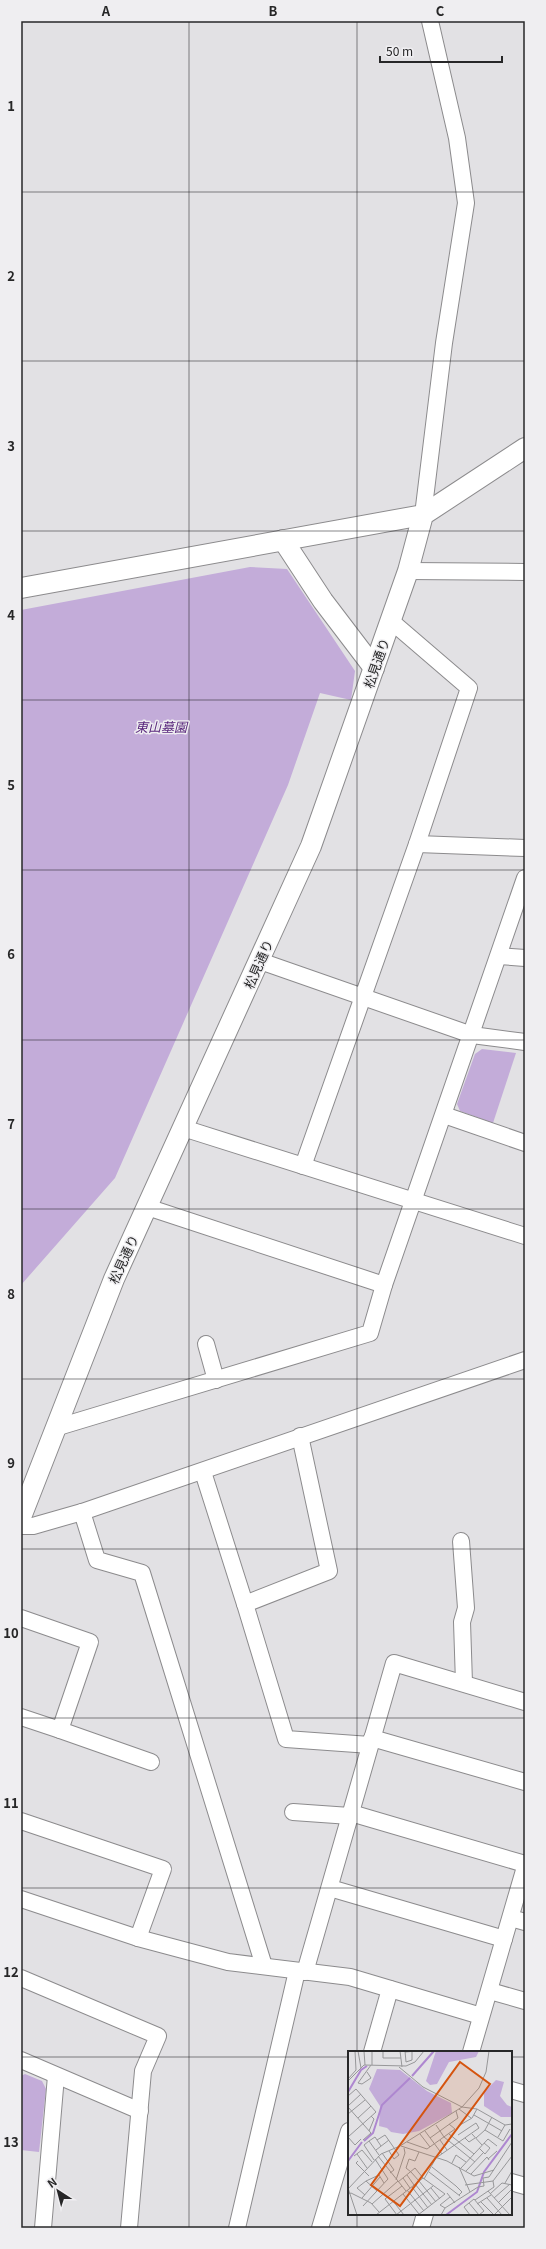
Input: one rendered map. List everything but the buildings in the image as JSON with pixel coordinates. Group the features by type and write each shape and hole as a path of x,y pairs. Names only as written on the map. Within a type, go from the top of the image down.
{"street":[{"path":"422,515 444,343 466,203 457,138 430,21"},
{"path":"21,588 422,515 525,448"},
{"name":"松見通り","path":"21,1517 97,1319 312,846 408,571 422,515"},
{"path":"283,540 324,601 374,668"},
{"path":"408,571 525,572"},
{"path":"303,1166 417,844 469,688 391,621"},
{"path":"417,844 525,848"},
{"path":"55,1428 370,1333 384,1285 472,1035 525,878"},
{"path":"498,956 525,958"},
{"path":"260,961 472,1035 525,1042"},
{"path":"444,1115 525,1143"},
{"path":"184,1128 525,1236"},
{"path":"147,1207 384,1285"},
{"path":"206,1344 216,1380"},
{"path":"21,1526 33,1526 82,1512 203,1472 300,1436 525,1360"},
{"path":"245,1604 329,1571 300,1436"},
{"path":"203,1472 286,1739 371,1742 525,1782"},
{"path":"82,1512 97,1560 142,1572 264,1966"},
{"path":"461,1541 466,1608 462,1622 464,1684"},
{"path":"21,1618 90,1642 60,1730"},
{"path":"237,2228 301,1972 330,1888 394,1662 525,1702"},
{"path":"21,1717 151,1762"},
{"path":"293,1812 350,1815 525,1866 518,1920 504,1939 471,2051"},
{"path":"21,1821 163,1869 138,1938"},
{"path":"330,1888 504,1939"},
{"path":"21,1899 138,1938 228,1962 350,1977 481,2016"},
{"path":"21,1978 158,2036 143,2071 129,2228"},
{"path":"372,2051 390,1989"},
{"path":"490,1990 525,2001"},
{"path":"21,2060 140,2111"},
{"path":"43,2228 56,2076"},
{"path":"512,2090 525,2094"},
{"path":"320,2228 348,2134"},
{"path":"512,2182 525,2186"},
{"path":"420,2228 425,2215"}],"green space":[{"name":"東山墓園","path":"250,567 287,569 355,671 351,700 320,693 288,785 115,1178 21,1285 21,610"},
{"path":"482,1049 516,1053 493,1123 460,1111 457,1104 475,1054"},
{"path":"25,2074 42,2081 46,2089 39,2152 21,2150 21,2076"}]}
